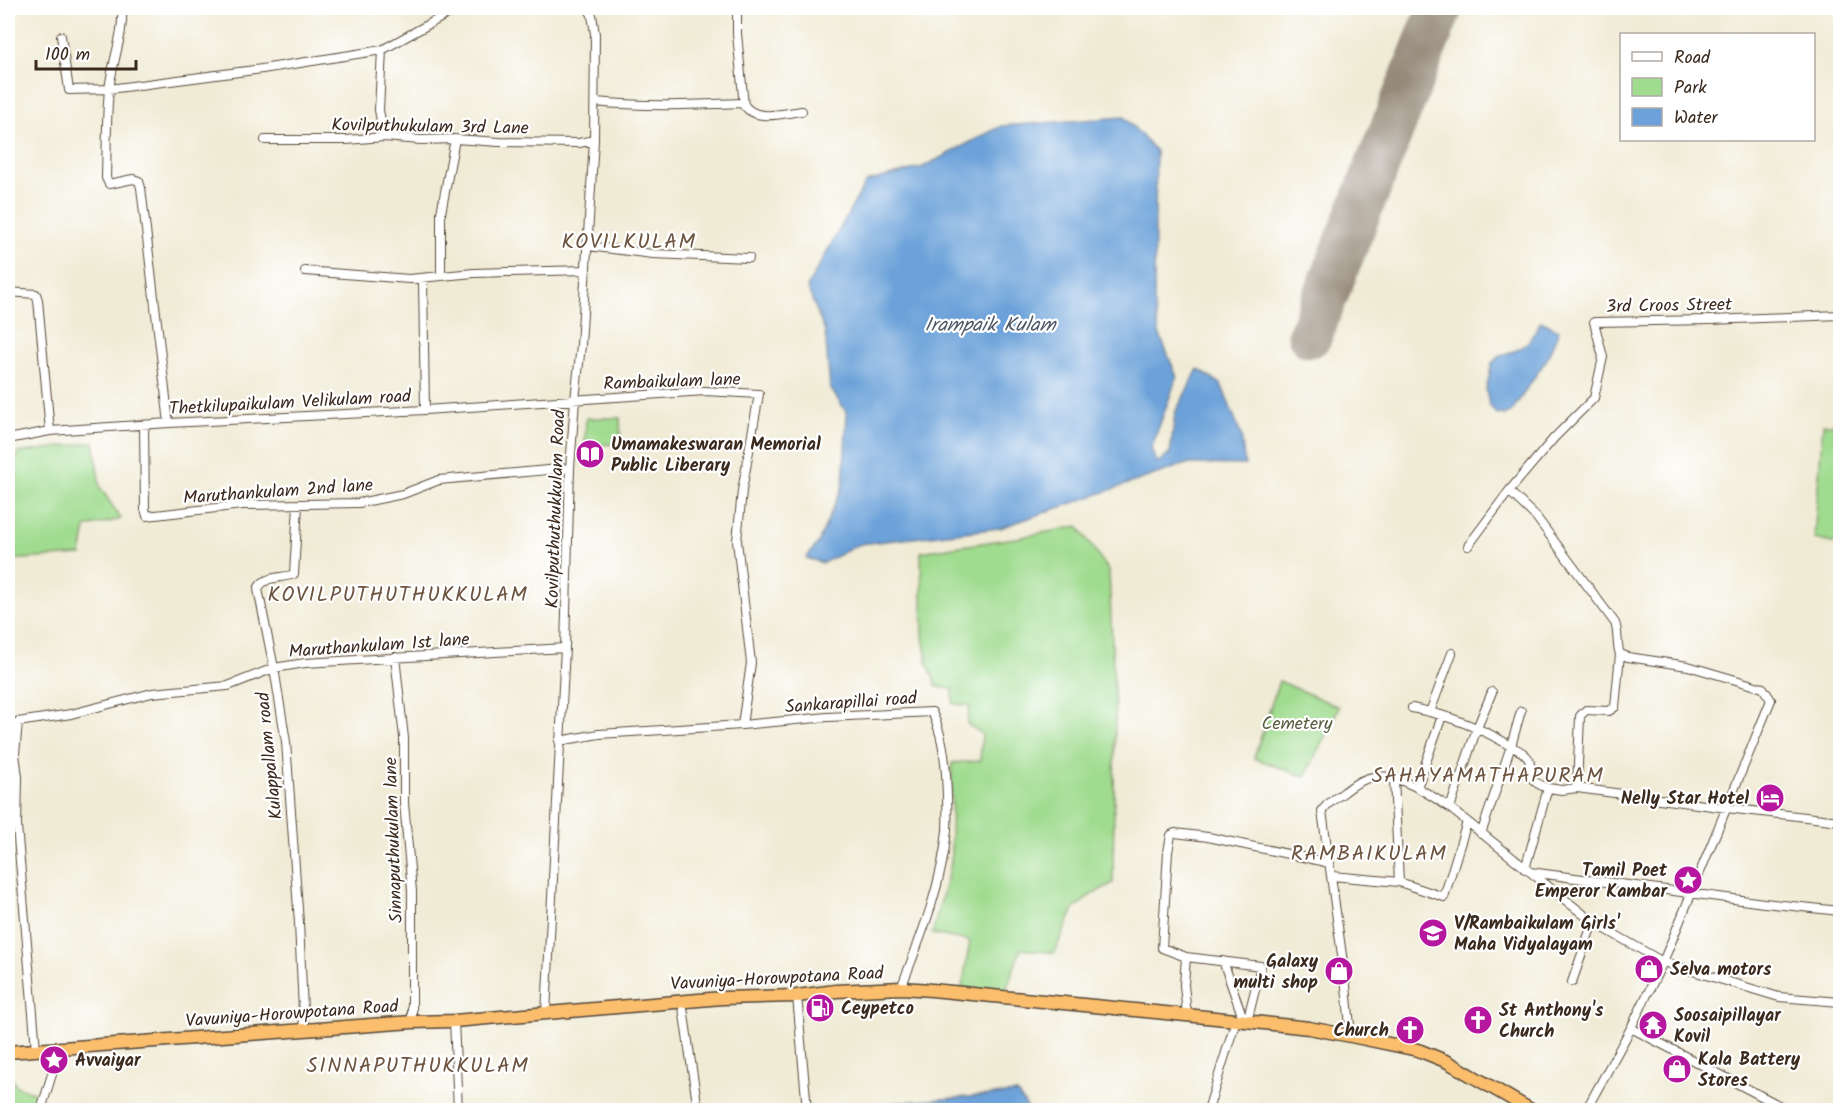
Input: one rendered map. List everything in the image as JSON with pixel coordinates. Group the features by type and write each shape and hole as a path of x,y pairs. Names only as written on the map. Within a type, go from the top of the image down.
{"highway":[{"name":"Vavuniya-Horowpotana Road","path":"8,1052 304,1032 412,1022 454,1021 722,998 797,996 836,991 901,988 1309,1028 1351,1036 1419,1050 1448,1062 1531,1110"}],"street":[{"path":"122,8 120,35 109,89 106,178 109,184 133,179 139,181 141,188 170,423"},
{"path":"61,36 69,90 109,89 262,69 382,50 458,8"},
{"name":"Kovilputhuthukkulam Road","path":"546,1013 565,648 570,468 581,345 594,140 595,34 592,15 588,8"},
{"path":"737,8 737,34 744,106"},
{"path":"382,50 379,110 384,137"},
{"path":"595,102 658,105 743,103 751,113 760,115 802,111"},
{"name":"Kovilputhukulam 3rd Lane","path":"265,140 346,140 384,137 499,142 579,143 594,140"},
{"path":"441,276 441,213 455,139"},
{"path":"588,246 653,254 749,258"},
{"path":"305,271 379,278 423,279 484,272 586,270"},
{"path":"423,279 425,410"},
{"path":"8,292 31,292 36,294 38,300 50,431"},
{"name":"3rd Croos Street","path":"1509,491 1554,438 1594,398 1603,357 1594,322 1840,315"},
{"name":"Rambaikulam lane","path":"575,400 705,391 759,394 742,491 737,541 751,663 742,725"},
{"name":"Thetkilupaikulam Velikulam road","path":"8,439 50,431 575,400"},
{"name":"Maruthankulam 2nd lane","path":"144,426 147,516 242,506 359,503 404,494 439,480 570,468"},
{"path":"1468,546 1509,491 1537,518 1615,623 1620,654 1616,707 1609,711 1586,710 1580,716 1576,788"},
{"name":"Kulappallam road","path":"298,506 294,574 284,578 267,579 258,589 286,742 304,1032"},
{"name":"Maruthankulam 1st lane","path":"11,753 18,722 71,714 152,693 228,686 274,668 305,663 565,648"},
{"path":"1430,712 1452,653"},
{"path":"1586,1110 1631,1028 1662,962 1771,700 1763,688 1689,666 1620,654"},
{"name":"Sinnaputhukulam lane","path":"395,657 404,738 404,803 412,891 412,1022"},
{"path":"1450,808 1477,728 1492,692"},
{"path":"1412,708 1477,728 1503,740 1525,754 1532,780 1537,785 1548,788 1562,790 1576,788 1840,821"},
{"path":"1481,834 1521,711"},
{"name":"Sankarapillai road","path":"559,741 599,734 828,717 932,712 943,742 946,830 938,879 928,917 901,988"},
{"path":"1417,788 1442,716"},
{"path":"11,753 18,777 17,826 36,1049"},
{"path":"1351,1036 1322,811 1324,807 1355,784 1375,776 1394,779 1417,788 1450,808 1593,922 1662,962 1779,997 1840,1002"},
{"path":"1394,779 1399,882"},
{"path":"1527,870 1548,788"},
{"path":"1332,876 1399,882 1444,897 1467,822"},
{"path":"1208,1110 1261,966 1186,957 1162,948 1168,852 1172,834 1208,837 1330,863"},
{"path":"1527,870 1764,903 1840,911"},
{"path":"1572,982 1593,922"},
{"path":"1186,957 1184,985 1187,1015"},
{"path":"1223,961 1242,1021"},
{"path":"797,996 807,1110"},
{"path":"682,1001 698,1110"},
{"path":"454,1021 458,1110"},
{"path":"1631,1028 1788,1110"},
{"path":"40,1110 60,1048"},
{"path":"1134,1110 1137,1108 1183,1110"}],"green space":[{"path":"1840,134 1840,177 1834,158 1835,140"},
{"path":"586,418 620,418 621,444 585,445"},
{"path":"1823,424 1840,424 1840,543 1814,539"},
{"path":"94,442 100,487 121,519 86,527 81,555 8,560 8,477 18,453"},
{"path":"1078,526 1109,571 1115,713 1113,883 1091,895 1074,909 1054,953 1021,949 1005,993 962,988 970,941 932,934 951,863 952,763 980,761 982,734 967,724 970,706 953,703 953,689 937,687 928,665 923,637 921,552"},
{"name":"Cemetery","path":"1279,681 1339,707 1305,777 1254,758"},
{"path":"8,1079 12,1079 16,1086 36,1093 31,1110 8,1110"}],"water":[{"name":"Irampaik Kulam","path":"1124,117 1156,151 1154,302 1159,333 1177,377 1151,449 1158,463 1170,453 1175,413 1198,369 1221,384 1241,434 1245,465 1186,464 1000,528 860,544 823,563 806,558 818,543 843,485 847,413 830,388 825,332 807,287 866,182 923,167 1001,126"},
{"path":"1541,321 1559,330 1547,359 1512,411 1505,415 1496,413 1489,405 1486,390 1492,363 1501,355 1517,350 1529,341"},
{"path":"1017,1093 1029,1110 890,1110 892,1103"}],"runway":[{"path":"1310,335 1440,8"}],"place":[{"name":"Umamakeswaran Memorial Public Liberary","path":"590,454"},
{"name":"Nelly Star Hotel","path":"1770,798"},
{"name":"Tamil Poet Emperor Kambar","path":"1688,880"},
{"name":"V/Rambaikulam Girls' Maha Vidyalayam","path":"1433,933"},
{"name":"Selva motors","path":"1649,969"},
{"name":"Galaxy multi shop","path":"1339,971"},
{"name":"Ceypetco","path":"820,1008"},
{"name":"St Anthony's Church","path":"1478,1020"},
{"name":"Soosaipillayar Kovil","path":"1653,1025"},
{"name":"Church","path":"1410,1030"},
{"name":"Avvaiyar","path":"54,1060"},
{"name":"Kala Battery Stores","path":"1677,1069"}],"district":[{"name":"KOVILKULAM","path":"629,241"},
{"name":"KOVILPUTHUTHUKKULAM","path":"398,594"},
{"name":"SAHAYAMATHAPURAM","path":"1488,775"},
{"name":"RAMBAIKULAM","path":"1369,853"},
{"name":"SINNAPUTHUKKULAM","path":"418,1065"}]}
